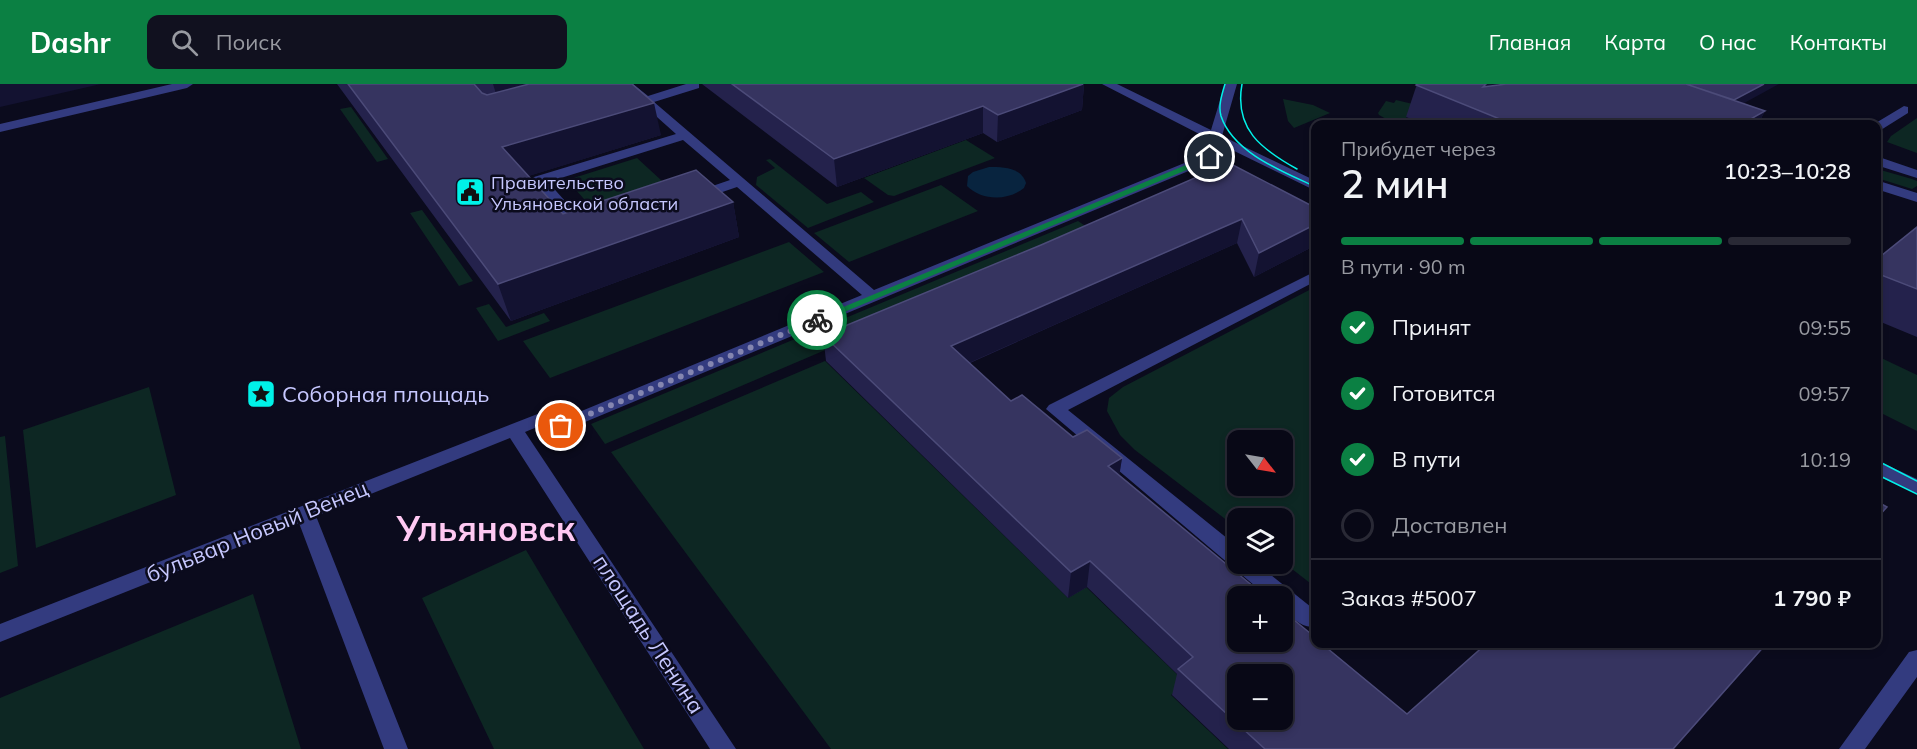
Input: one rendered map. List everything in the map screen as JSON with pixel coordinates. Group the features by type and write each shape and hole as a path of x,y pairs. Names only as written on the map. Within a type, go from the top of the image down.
{"street":[{"path":"0,128 187,84"},
{"path":"645,101 695,86 692,84"},
{"path":"1108,84 1311,185"},
{"path":"623,86 645,101 873,297 1210,157 1231,84"},
{"path":"1881,126 1904,110"},
{"path":"598,229 587,233 539,180 685,135"},
{"path":"1881,162 1917,174"},
{"path":"684,200 738,182"},
{"path":"1881,186 1917,198"},
{"path":"1227,550 1055,409 1311,278"},
{"name":"бульвар Новый Венец","path":"0,633 514,429 557,420 873,297"},
{"name":"площадь Ленина","path":"514,429 724,749"},
{"path":"1881,469 1917,487"},
{"path":"305,513 396,749"},
{"path":"1255,574 1311,618"},
{"path":"1851,749 1917,659"}],"green space":[{"path":"1283,99 1313,105 1330,113 1294,128 1288,121"},
{"path":"1396,100 1417,105 1406,117 1409,120 1388,120 1379,115 1386,101 1394,103"},
{"path":"351,107 388,159 377,162 340,109"},
{"path":"1917,118 1917,153 1887,142 1891,136"},
{"path":"966,140 995,158 894,196 888,195 864,178"},
{"path":"637,158 674,192 600,217 567,180"},
{"path":"770,159 827,204 861,192 874,202 808,228 756,185 757,177 775,168 766,160"},
{"path":"1881,170 1917,181 1917,186 1912,189 1881,179"},
{"path":"941,185 978,211 849,262 814,233"},
{"path":"422,210 473,281 459,286 410,213"},
{"path":"1078,221 1097,234 605,444 591,424"},
{"path":"789,242 824,272 550,378 523,341"},
{"path":"1311,289 1311,582 1293,570 1293,508 1227,508 1227,520 1135,450 1120,435 1107,411 1109,398 1123,387"},
{"path":"489,304 506,327 544,313 550,321 498,341 476,308"},
{"path":"1881,358 1917,375 1917,431 1881,413"},
{"path":"825,361 1068,598 1086,587 1186,683 1171,695 1228,749 831,749 611,452"},
{"path":"149,387 176,495 36,548 23,430"},
{"path":"5,436 18,566 0,573 0,437"},
{"path":"526,550 644,749 494,749 422,598"},
{"path":"253,594 301,749 0,749 0,698"}],"water":[{"path":"989,167 1016,171 1024,178 1026,183 1024,188 1003,197 987,197 967,186 968,176"}],"building":[{"path":"348,84 474,84 487,95 529,84 632,84 654,103 502,147 563,214 696,170 733,202 498,284"},
{"path":"732,84 1083,84 998,115 983,106 834,159"},
{"path":"1486,84 1483,87 1506,84 1686,84 1765,111 1749,120 1502,120 1416,85"},
{"path":"1686,84 1764,84 1734,100"},
{"path":"1229,163 1311,205 1311,227 1259,253 1242,219 951,346 1011,401 1022,395 1073,437 1087,430 1122,458 1108,466 1227,565 1227,574 1238,574 1253,586 1227,586 1227,652 1293,652 1293,619 1311,634 1311,648 1327,648 1407,714 1481,648 1762,648 1673,749 1265,749 1244,730 1293,730 1293,664 1227,664 1227,714 1178,669 1193,657 1090,561 1071,572 823,335 1041,245"},
{"path":"1917,227 1917,289 1881,275 1881,256"},
{"path":"1881,504 1887,507 1881,514"}],"tram line":[{"path":"1225,84 1220,112 1227,129 1236,141 1261,160 1311,185"},
{"path":"1242,84 1242,113 1253,136 1272,154 1297,169"},
{"path":"1881,463 1917,481"},
{"path":"1881,476 1917,494"}],"way so far":[{"path":"561,426 817,320"}],"place":[{"name":"Правительство Ульяновской области","path":"470,192"},
{"name":"Соборная площадь","path":"261,394"}],"district":[{"name":"Ульяновск","path":"486,528"}],"route":[{"path":"817,320 1210,157"}]}
